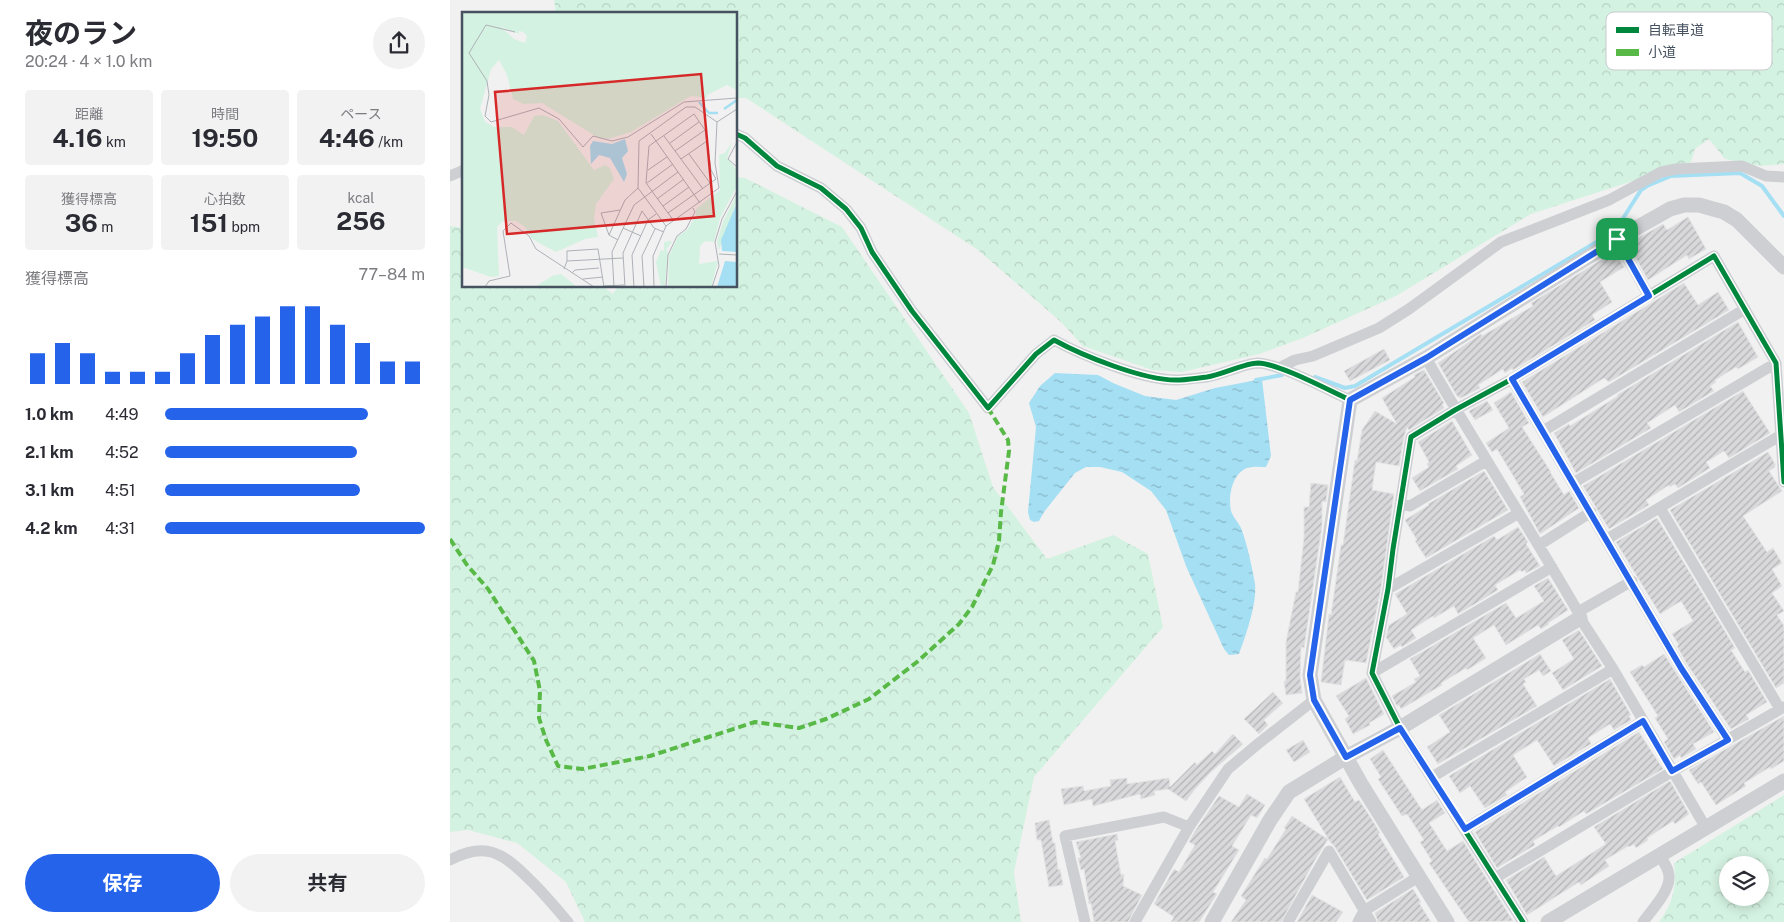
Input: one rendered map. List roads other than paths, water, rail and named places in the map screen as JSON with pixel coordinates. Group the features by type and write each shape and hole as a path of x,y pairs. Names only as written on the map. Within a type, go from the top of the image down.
{"street":[{"path":"738,135 745,138 777,166 821,188 846,209 861,228 872,252 912,311 988,408 1036,354 1054,340 1074,351 1121,368 1148,376 1176,380 1209,376 1258,363 1279,368 1350,400"},
{"path":"1279,368 1294,360 1313,356 1379,328 1409,309 1501,242 1609,200 1661,172 1676,168 1742,166 1766,176 1784,176"},
{"path":"450,176 462,171"},
{"path":"1350,400 1426,358 1617,239 1670,209 1699,205 1724,212 1737,220 1784,266"},
{"path":"1617,239 1649,296"},
{"path":"1523,922 1400,728 1372,673 1388,590 1411,437 1455,410 1512,379 1714,256 1776,363 1784,482"},
{"path":"1543,431 1745,309"},
{"path":"1426,358 1455,410 1539,545 1706,828"},
{"path":"1573,482 1776,363"},
{"path":"1512,379 1632,581 1681,668 1728,740"},
{"path":"1350,400 1310,675 1314,700 1346,757 1447,922"},
{"path":"1607,539 1781,435"},
{"path":"1400,504 1410,506 1486,461"},
{"path":"1495,878 1672,771 1782,708 1660,508"},
{"path":"1539,545 1591,512"},
{"path":"1388,590 1519,513"},
{"path":"1372,673 1552,567"},
{"path":"1212,922 1270,820 1289,792 1346,757 1400,728 1632,581"},
{"path":"1432,777 1613,669"},
{"path":"1135,922 1189,827 1228,769 1314,700"},
{"path":"1465,829 1643,721"},
{"path":"1548,922 1784,781"},
{"path":"1085,922 1065,836 1164,817 1189,827"},
{"path":"450,860 471,852 484,851 510,860 568,922"},
{"path":"1288,922 1329,851 1371,922"},
{"path":"1643,922 1668,887 1670,878 1660,856"},
{"path":"1358,922 1364,911 1418,877"}],"water":[{"path":"1055,373 1098,375 1145,396 1176,400 1215,388 1262,379 1271,456 1266,467 1247,468 1238,475 1232,486 1230,499 1231,511 1241,528 1245,541 1255,584 1253,610 1239,654 1229,655 1224,649 1186,566 1166,510 1151,491 1122,472 1100,467 1086,467 1075,473 1039,521 1034,522 1030,520 1028,512 1036,427 1029,403 1040,386"}],"waterway":[{"path":"1315,377 1345,388 1355,386 1615,231 1641,190 1671,176 1740,173 1762,186 1784,216"},
{"path":"1256,380 1282,375"}]}
